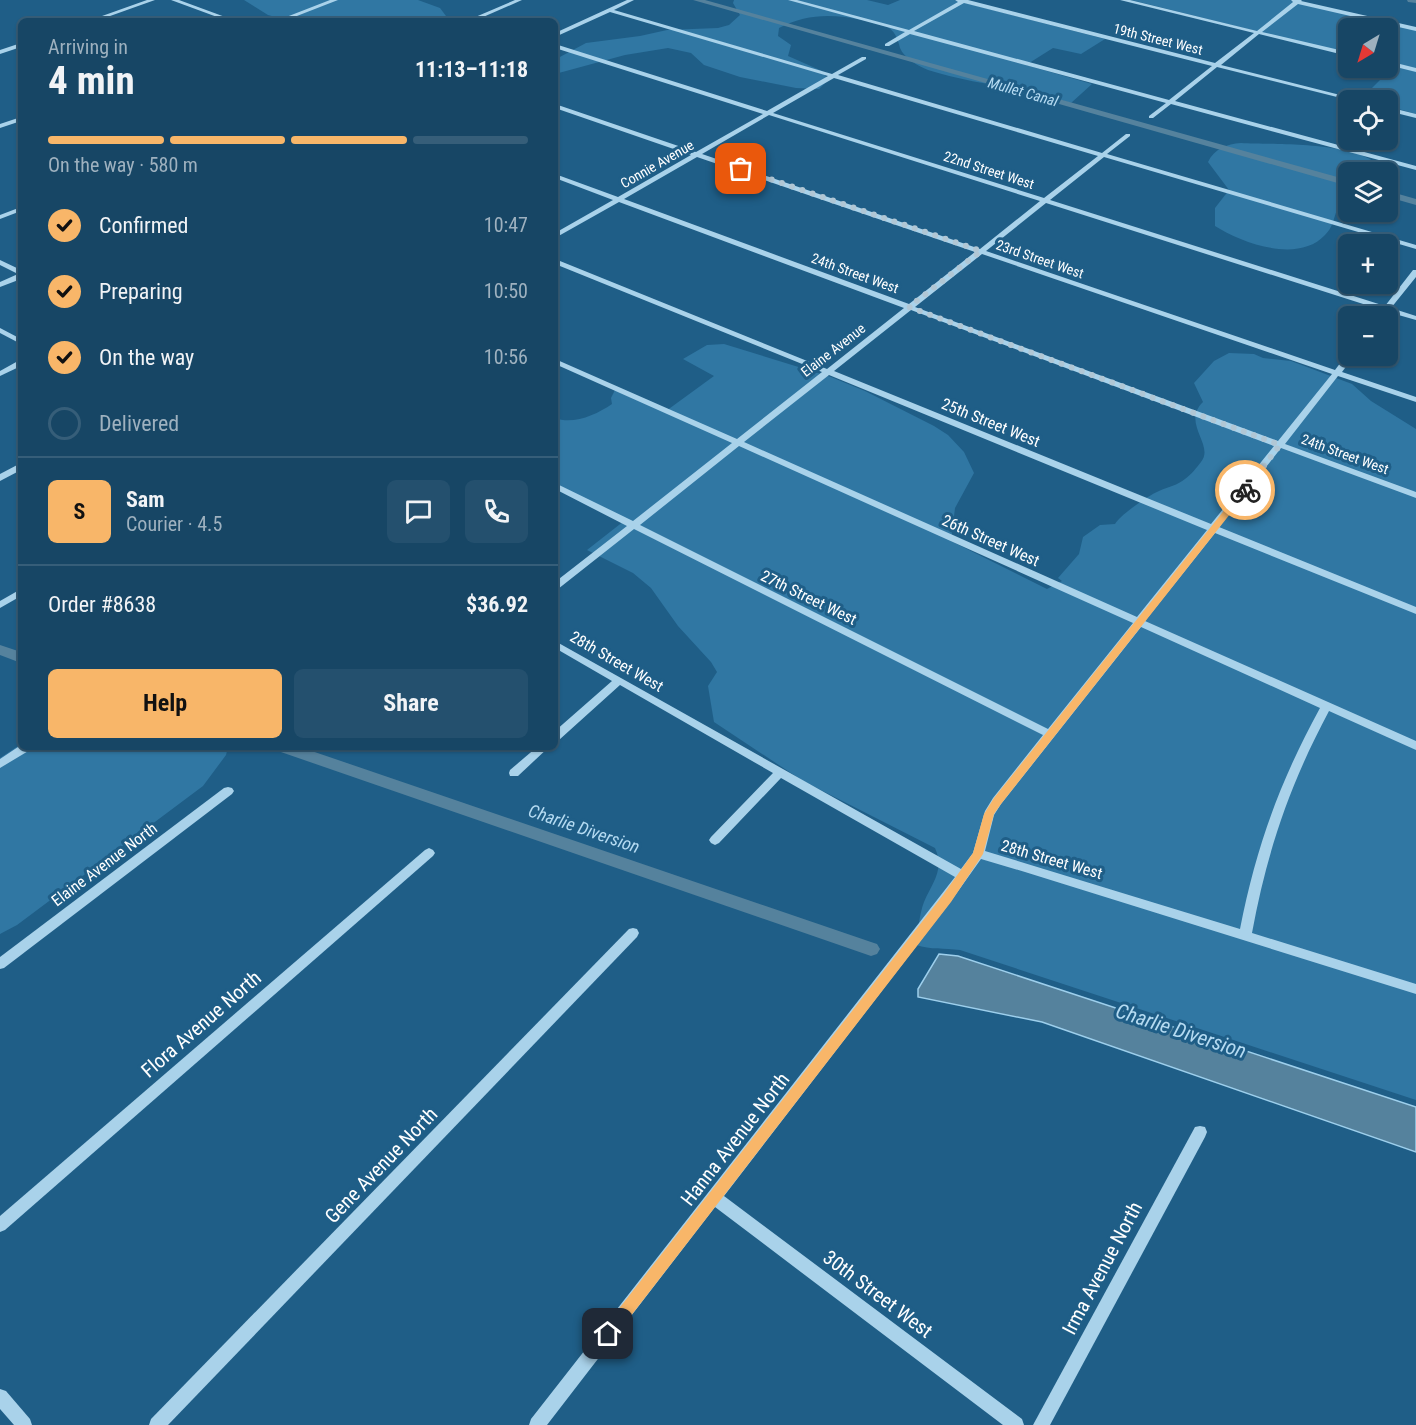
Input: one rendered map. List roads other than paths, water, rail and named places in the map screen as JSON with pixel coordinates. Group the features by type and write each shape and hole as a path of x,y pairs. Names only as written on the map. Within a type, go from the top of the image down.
{"street":[{"path":"100,18 152,0"},
{"path":"174,0 225,18"},
{"path":"287,18 335,0"},
{"path":"476,18 519,0"},
{"path":"558,33 632,0"},
{"path":"791,0 1416,168"},
{"path":"887,45 962,0"},
{"name":"19th Street West","path":"962,0 1338,96"},
{"path":"1123,0 1338,52"},
{"path":"1287,0 1416,29"},
{"path":"1151,117 1298,1"},
{"path":"609,10 1416,247"},
{"path":"0,52 18,46"},
{"name":"22nd Street West","path":"558,46 1378,306"},
{"name":"Connie Avenue","path":"558,234 864,58"},
{"path":"1398,66 1416,70"},
{"name":"23rd Street West","path":"558,107 1416,399"},
{"path":"1398,112 1416,116"},
{"path":"0,126 18,120"},
{"name":"Elaine Avenue","path":"558,585 1128,135"},
{"name":"24th Street West","path":"558,177 1416,495"},
{"path":"0,218 18,209"},
{"path":"0,262 18,273"},
{"name":"25th Street West","path":"558,262 1416,611"},
{"path":"1389,306 1416,272"},
{"path":"0,285 18,276"},
{"name":"22nd Street West","path":"1398,312 1416,318"},
{"path":"0,330 18,340"},
{"name":"26th Street West","path":"558,362 1416,746"},
{"path":"0,374 18,365"},
{"path":"978,854 989,814 1342,366"},
{"path":"0,478 18,468"},
{"name":"27th Street West","path":"558,488 1050,734"},
{"path":"0,604 18,594"},
{"name":"28th Street West","path":"558,646 962,875 978,854 1416,989"},
{"path":"558,734 619,680"},
{"path":"1245,935 1258,869 1278,806 1300,753 1326,706"},
{"path":"0,764 21,750"},
{"path":"514,773 541,750"},
{"path":"715,840 780,772"},
{"name":"Elaine Avenue North","path":"0,964 228,791"},
{"name":"Flora Avenue North","path":"0,1225 429,853"},
{"name":"Hanna Avenue North","path":"537,1425 898,962 962,875"},
{"name":"Gene Avenue North","path":"157,1425 633,933"},
{"name":"Irma Avenue North","path":"1041,1425 1200,1132"},
{"name":"30th Street West","path":"714,1197 1016,1425"},
{"path":"0,1397 24,1425"}],"water":[{"path":"939,954 958,956 1416,1107 1416,1152 1042,1022 918,997 918,989"}],"waterway":[{"name":"Mullet Canal","path":"697,0 1338,180"},
{"path":"1411,0 1416,1"},
{"name":"Mullet Canal","path":"1398,197 1416,202"},
{"name":"Charlie Diversion","path":"0,650 18,657"},
{"name":"Charlie Diversion","path":"292,750 871,949"}]}
